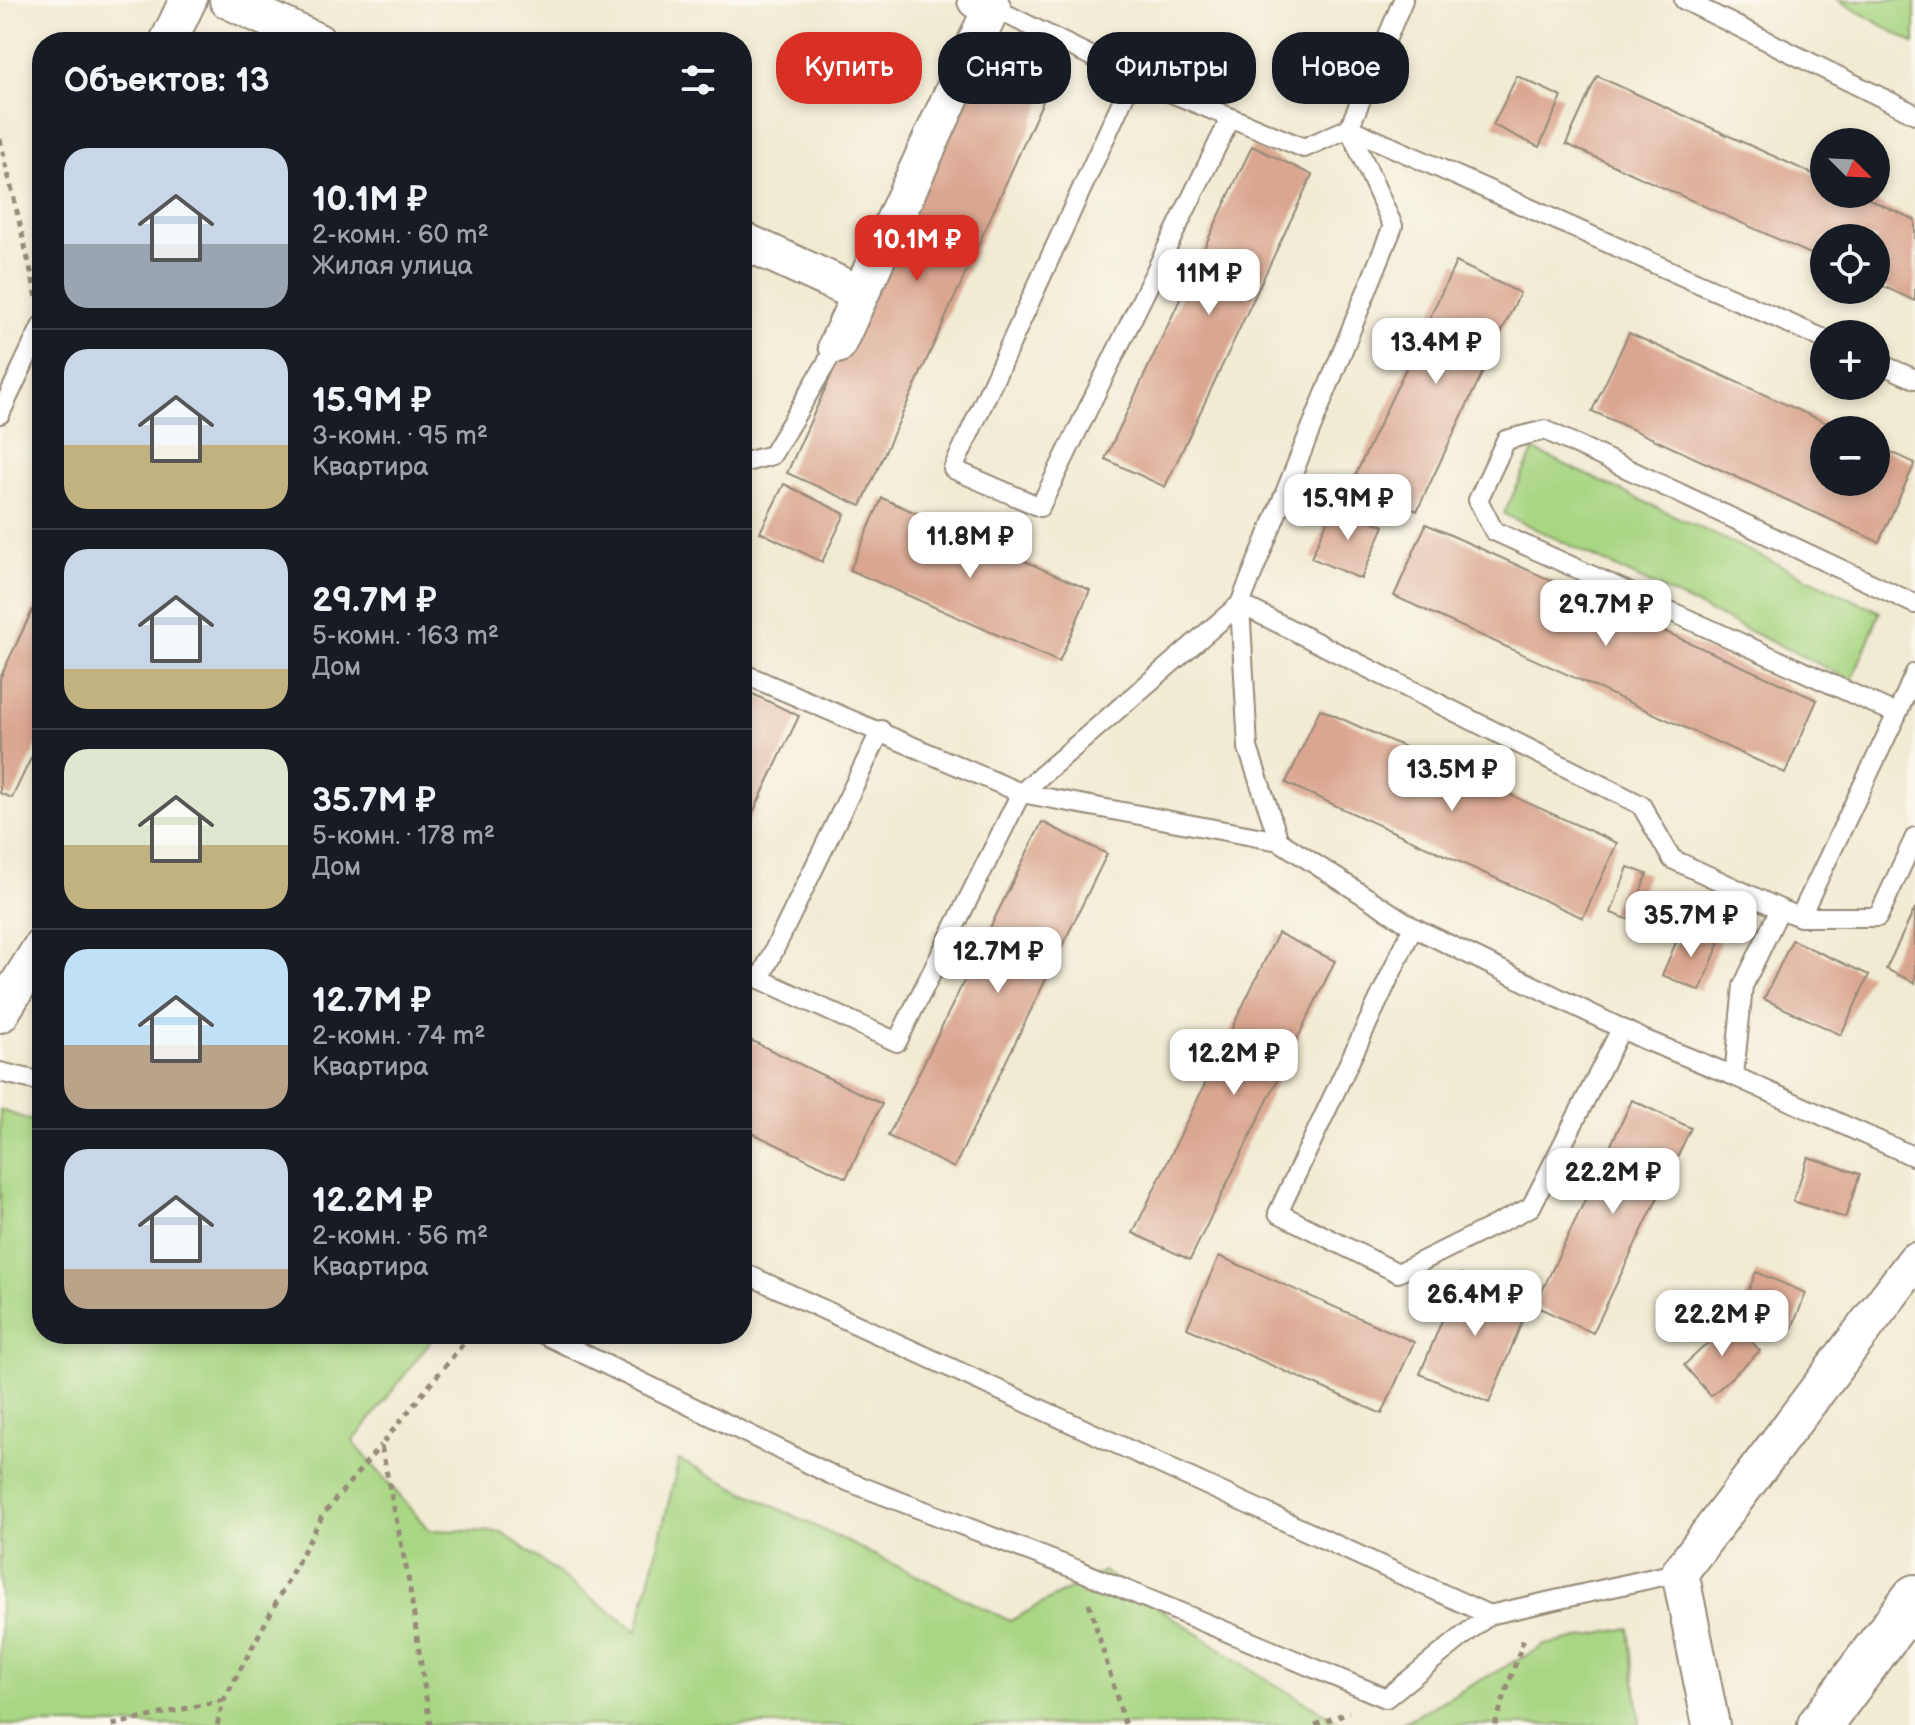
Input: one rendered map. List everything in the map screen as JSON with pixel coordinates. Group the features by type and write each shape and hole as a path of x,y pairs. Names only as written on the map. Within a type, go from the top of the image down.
{"street":[{"path":"173,32 188,0"},
{"path":"228,0 297,32"},
{"path":"837,345 987,2"},
{"path":"752,245 860,294"},
{"path":"0,1014 32,962"},
{"path":"1711,1725 1680,1572 1915,1261"},
{"path":"1820,1725 1915,1597"}],"lane":[{"path":"1195,104 1304,148 1349,128 1403,0"},
{"path":"1684,0 1915,114"},
{"path":"987,2 1087,53"},
{"path":"1121,104 953,469 1040,507 1230,119"},
{"path":"1349,128 1810,333"},
{"path":"1279,841 1248,748 1240,604 1393,226 1349,128"},
{"path":"752,460 772,455 837,345"},
{"path":"0,414 32,346"},
{"path":"1890,368 1915,379"},
{"path":"1897,714 1494,531 1478,500 1506,440 1545,430 1915,604"},
{"path":"881,730 760,979 897,1042 1021,793 1240,604"},
{"path":"1240,604 1641,805 1672,859 1800,917 1878,917 1915,837"},
{"path":"1800,917 1915,673"},
{"path":"752,677 881,730 1021,793 1279,841 1413,927 1621,1029 1909,1154 1915,1135"},
{"path":"1734,1076 1743,986 1780,909"},
{"path":"1413,927 1278,1213 1398,1273 1531,1207 1621,1029"},
{"path":"0,1072 32,1080"},
{"path":"752,1277 1489,1615"},
{"path":"563,1344 834,1476 1078,1570 1386,1698 1489,1615 1680,1572"}],"path":[{"path":"0,139 32,277"},
{"path":"217,1725 224,1700 324,1513 463,1344"},
{"path":"381,1445 409,1582 430,1725"},
{"path":"1078,1570 1125,1725"},
{"path":"1495,1725 1525,1633 1540,1630"},
{"path":"112,1725 224,1700"}],"green space":[{"path":"1838,0 1915,0 1915,44"},
{"path":"1534,450 1880,612 1852,680 1504,514"},
{"path":"0,1110 32,1121 32,1344 428,1344 353,1442 429,1530 502,1532 637,1631 679,1460 1010,1621 1103,1571 1263,1677 1344,1725 0,1725"},
{"path":"1629,1628 1640,1725 1399,1725 1545,1645"}],"building":[{"path":"1517,76 1562,97 1539,147 1493,125"},
{"path":"1597,76 1810,173 1810,208 1889,208 1915,220 1915,301 1890,289 1890,224 1810,224 1810,254 1566,144"},
{"path":"954,104 1042,104 861,506 787,473"},
{"path":"1252,146 1312,175 1165,487 1105,459"},
{"path":"1456,262 1520,293 1417,511 1353,480"},
{"path":"1629,333 1811,416 1810,496 1890,496 1890,451 1915,463 1879,542 1592,411"},
{"path":"784,484 845,514 822,562 760,532"},
{"path":"882,498 1090,590 1059,662 850,570"},
{"path":"1334,505 1384,526 1361,579 1311,558"},
{"path":"1426,524 1817,700 1785,773 1394,596"},
{"path":"32,611 32,756 12,798 0,793 0,678"},
{"path":"752,694 799,716 752,815"},
{"path":"1320,709 1617,843 1583,918 1286,783"},
{"path":"1042,822 1107,854 954,1168 888,1136"},
{"path":"1628,867 1647,874 1630,920 1611,913"},
{"path":"1915,908 1915,983 1886,969"},
{"path":"1683,926 1720,942 1700,991 1662,975"},
{"path":"1278,933 1335,961 1190,1260 1133,1233"},
{"path":"1792,940 1869,975 1841,1035 1764,999"},
{"path":"752,1041 882,1104 846,1178 752,1133"},
{"path":"1632,1100 1691,1128 1593,1333 1535,1306"},
{"path":"1808,1157 1860,1174 1845,1218 1793,1201"},
{"path":"1219,1256 1414,1342 1382,1414 1187,1328"},
{"path":"1756,1272 1806,1293 1792,1328 1742,1307"},
{"path":"1461,1274 1530,1302 1489,1403 1420,1374"},
{"path":"1733,1320 1760,1351 1711,1396 1684,1365"}]}
